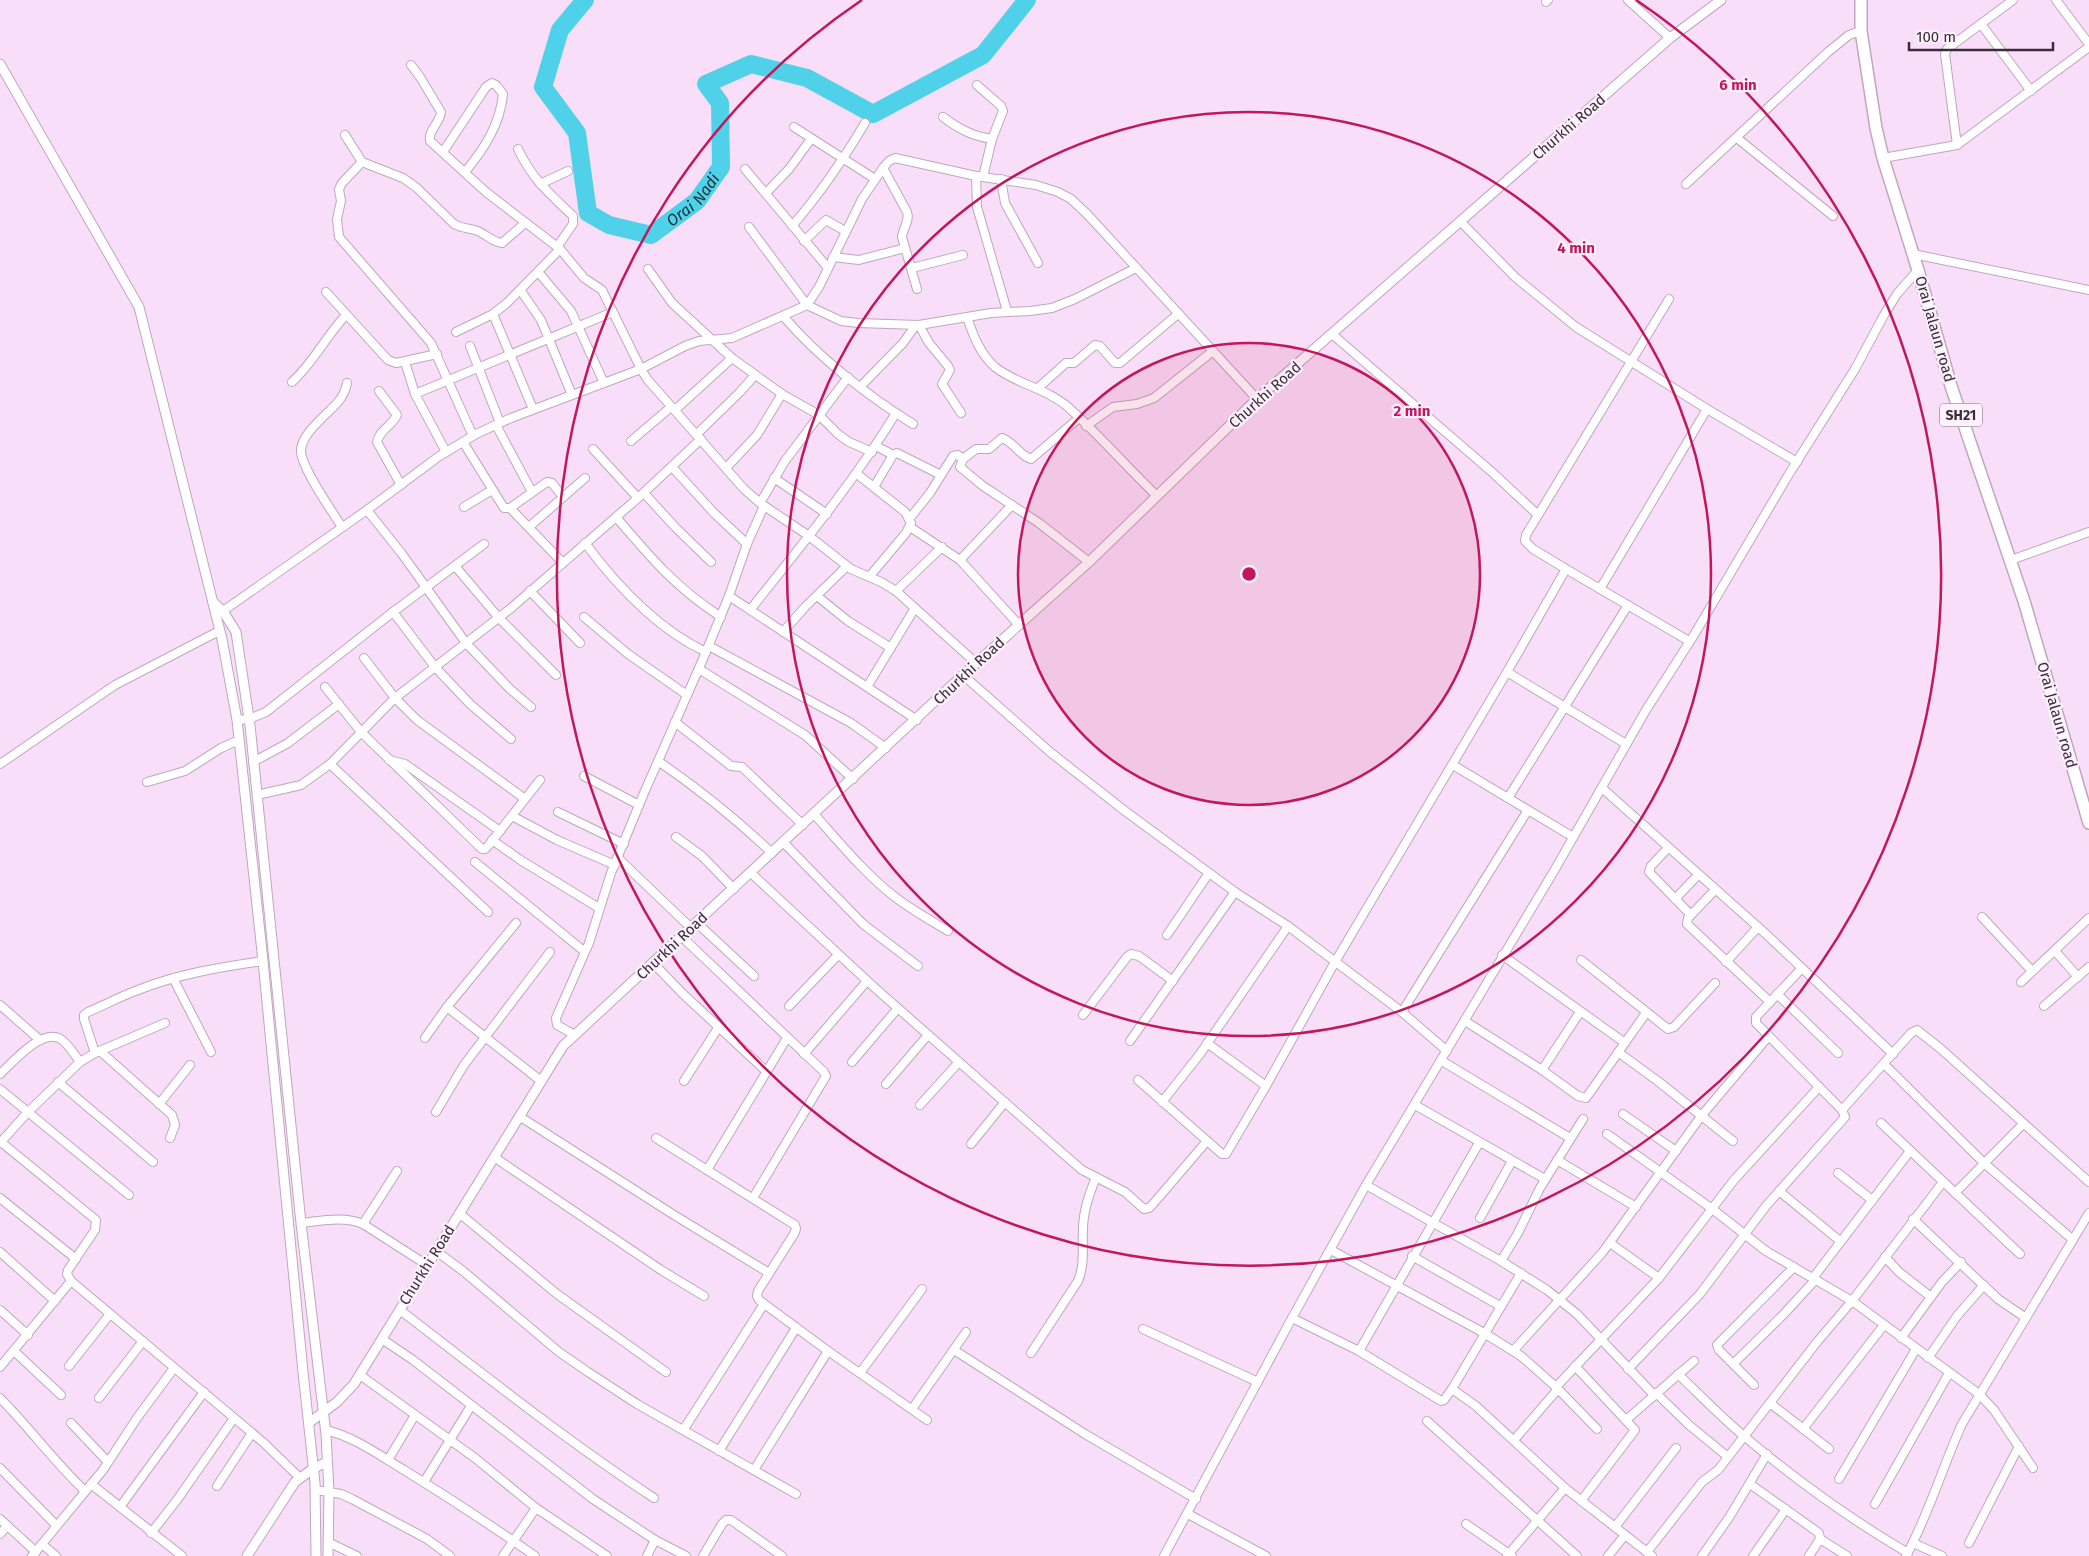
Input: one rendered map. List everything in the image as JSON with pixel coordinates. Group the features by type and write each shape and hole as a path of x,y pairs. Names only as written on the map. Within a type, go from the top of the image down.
{"main road":[{"name":"Orai Jalaun road","path":"1861,0 1861,31 1876,128 1883,158 1918,270 1951,386 2011,560 2089,824"}],"street":[{"path":"1628,0 1670,38"},
{"name":"Churkhi Road","path":"310,1422 324,1414 346,1394 360,1375 563,1046 917,720 976,663 1089,562 1257,400 1670,38 1721,0"},
{"path":"1957,145 1945,54 1947,49 2013,0"},
{"path":"1883,158 1957,145 2089,46 2056,0"},
{"path":"1982,24 2031,91"},
{"path":"1686,184 1828,52 1849,35 1861,31"},
{"path":"0,64 139,307 220,631 237,720 263,961 303,1372 310,1422 316,1490 316,1556"},
{"path":"411,65 441,112 440,118 429,137 430,141 525,223 559,248 584,278 602,290 641,369 726,468 762,505 809,536 848,566 882,582 896,591 976,663"},
{"path":"443,152 486,87 492,83 496,85 503,94 493,131 485,148 465,172"},
{"path":"977,85 1003,110 980,176 977,207 1007,311"},
{"path":"943,117 960,129 975,136 992,139"},
{"path":"792,226 810,206 843,160 865,123"},
{"path":"794,127 875,179"},
{"path":"345,135 362,162 403,178 417,188 454,224 461,228 474,230 497,243 506,241 525,223"},
{"path":"1737,138 1832,216"},
{"path":"766,193 789,169 811,139"},
{"path":"456,332 493,314 521,292 559,248 575,220 574,216 540,184 525,165 518,149"},
{"path":"223,611 342,528 446,452 473,436 533,409 641,369 685,346 711,339 732,338 808,305 819,287 844,231 862,199 882,168 895,158 980,176 1036,185 1058,192 1070,199 1087,214 1257,400"},
{"path":"362,162 342,183 339,189 341,201 337,219 339,237 424,333 437,354 473,436"},
{"path":"882,168 908,212 908,220 902,231 916,290"},
{"path":"745,169 828,268"},
{"path":"540,184 568,171"},
{"path":"1001,179 1005,203 1038,263"},
{"path":"804,241 826,220 844,231"},
{"path":"1461,222 1515,278 1576,327 1707,409 1797,462"},
{"path":"750,227 808,305 841,321 917,325 1007,311 1030,311 1052,308 1075,299 1136,268"},
{"path":"833,257 859,260 905,248"},
{"path":"1912,254 2089,290"},
{"path":"912,268 964,255"},
{"path":"648,269 672,303 732,358 782,394 819,415 838,434 893,455 900,453 941,475"},
{"path":"1164,1556 1366,1185 1442,1061 1626,744 1854,369 1884,315 1897,294 1918,270"},
{"path":"539,273 563,300 604,383"},
{"path":"326,292 388,360 396,363 405,362 437,354"},
{"path":"521,292 535,309 572,394"},
{"path":"1669,299 1526,535 1525,541 1566,569 1690,641"},
{"path":"415,394 613,312"},
{"path":"493,314 533,409"},
{"path":"1038,388 1064,365 1074,363 1095,345 1100,346 1115,363 1120,363 1178,314"},
{"path":"292,382 305,370 326,338 346,315"},
{"path":"784,317 848,378 913,424"},
{"path":"967,318 973,336 983,354 993,366 1003,373 1038,388 1067,406 1157,496"},
{"path":"860,387 904,343 917,325"},
{"path":"917,325 948,366 950,370 942,384 962,414"},
{"path":"1332,334 1493,472 1538,515"},
{"path":"470,346 498,424 532,492"},
{"path":"1086,426 1113,407 1121,404 1137,404 1154,398 1213,351"},
{"path":"631,441 732,358"},
{"path":"405,362 415,394 446,452"},
{"path":"257,795 301,785 330,764 395,698 498,618 672,467 755,375"},
{"path":"575,1036 557,1025 556,1018 594,931 599,908 616,862 721,617 762,505 774,478 848,378"},
{"path":"342,528 303,463 301,447 314,425 345,394 347,383"},
{"path":"380,392 398,415 381,432 377,442 401,484"},
{"path":"726,468 757,435 782,394"},
{"path":"1600,589 1707,409"},
{"path":"750,610 827,514 874,449 896,413"},
{"path":"1079,418 1031,459 1026,458 1008,441 1002,438 988,449 979,447 960,463 961,470 1056,535 1089,562"},
{"path":"463,442 504,508 510,508 550,482 563,497"},
{"path":"593,449 711,562"},
{"path":"874,487 893,455"},
{"path":"869,577 910,527 910,518 953,456 963,459"},
{"path":"672,467 714,513 747,544"},
{"path":"856,474 910,518"},
{"path":"529,528 585,478"},
{"path":"774,478 827,514"},
{"path":"464,507 492,490"},
{"path":"960,560 1012,504"},
{"path":"510,508 562,562"},
{"path":"367,510 402,554 466,644 510,689 531,707"},
{"path":"616,517 670,578 721,617"},
{"path":"910,527 960,560 1019,624"},
{"path":"2011,560 2089,532"},
{"path":"585,543 613,578 677,636 708,649 851,722 886,748"},
{"path":"237,720 249,719 266,712 425,587 484,544"},
{"path":"896,591 942,547"},
{"path":"455,566 498,618 556,675"},
{"path":"783,632 848,566"},
{"path":"1138,1080 1222,1154 1226,1154 1335,962 1508,672 1566,569"},
{"path":"530,591 580,643"},
{"path":"729,596 917,720"},
{"path":"817,596 848,621 891,648"},
{"path":"213,602 223,611 236,632 249,719 301,1223 324,1414 329,1492 328,1556"},
{"path":"1508,798 1628,605"},
{"path":"867,686 915,608"},
{"path":"393,612 435,667 470,704 511,739"},
{"path":"584,616 641,664 687,695"},
{"path":"0,764 115,685 220,631"},
{"path":"364,658 395,698 435,735 525,800"},
{"path":"699,669 805,735 853,778"},
{"path":"1508,672 1626,744"},
{"path":"963,676 1050,752 1125,811 1235,892 1288,926 1402,1012 1447,1051"},
{"path":"325,687 361,732 478,846 485,849 540,780"},
{"path":"253,762 288,743 339,704"},
{"path":"675,722 731,766 742,767 803,825"},
{"path":"147,782 185,772 221,748 239,740"},
{"path":"389,760 405,764 500,831"},
{"path":"658,761 691,783 737,820 772,853"},
{"path":"330,764 488,912"},
{"path":"1453,765 1573,837"},
{"path":"584,776 640,805"},
{"path":"1602,788 1758,927 1893,1054"},
{"path":"1402,1012 1528,810"},
{"path":"558,812 624,844"},
{"path":"814,814 858,863 883,887 909,908 948,931"},
{"path":"512,816 557,840 616,862 754,976"},
{"path":"676,837 702,856 734,889"},
{"path":"492,840 522,861 599,908"},
{"path":"784,843 862,924 918,966"},
{"path":"1668,848 1651,866 1649,872 1691,915"},
{"path":"475,862 585,952"},
{"path":"751,873 867,981 1082,1170 1125,1192 1144,1209 1149,1208 1208,1141"},
{"path":"1167,935 1209,873"},
{"path":"1675,899 1698,875"},
{"path":"1715,890 1686,922 1688,926 1770,1002"},
{"path":"1130,1041 1235,892"},
{"path":"1982,916 2032,971"},
{"path":"2021,982 2089,918"},
{"path":"425,1038 447,1007 516,923"},
{"path":"1162,1102 1207,1043 1288,926"},
{"path":"1726,962 1758,927"},
{"path":"682,937 826,1076 753,1198"},
{"path":"2055,951 2078,977"},
{"path":"436,1112 464,1065 550,952"},
{"path":"789,1006 838,954"},
{"path":"1083,1015 1127,956 1131,954 1139,956 1173,981"},
{"path":"1502,955 1625,1043"},
{"path":"1581,960 1646,1013 1665,1027 1671,1029 1715,983"},
{"path":"170,1138 174,1120 159,1104 97,1052 84,1015 139,989 173,978 207,970 263,961"},
{"path":"653,964 718,1028 766,1070"},
{"path":"2044,1006 2089,967"},
{"path":"1628,1369 1694,1301 1779,1191 1843,1121 1845,1113 1768,1037 1755,1020 1802,968"},
{"path":"173,978 211,1052"},
{"path":"804,1054 867,981"},
{"path":"1777,994 1838,1053"},
{"path":"0,1005 40,1040"},
{"path":"447,1007 541,1081"},
{"path":"852,1062 898,1008"},
{"path":"1542,1070 1580,1012"},
{"path":"1464,1021 1542,1070 1578,1096 1586,1098 1646,1013"},
{"path":"165,1023 97,1052 80,1062 28,1112 0,1143 96,1220 95,1230 67,1274 71,1281 252,1433 300,1478"},
{"path":"684,1080 718,1028"},
{"path":"1842,1110 1911,1033 1917,1030 2089,1182"},
{"path":"886,1084 928,1035"},
{"path":"0,1074 28,1048 50,1036 58,1038 69,1047 80,1062"},
{"path":"1513,1352 1610,1243 1702,1115 1768,1037"},
{"path":"707,1170 786,1038"},
{"path":"1207,1043 1266,1086"},
{"path":"1618,1052 1702,1115 1733,1141"},
{"path":"1442,1061 1570,1138"},
{"path":"920,1105 959,1062"},
{"path":"1884,1064 1984,1163 2072,1239"},
{"path":"159,1104 190,1065"},
{"path":"58,1082 153,1162"},
{"path":"1514,1440 1575,1366 1659,1278 1711,1208 1750,1162 1819,1087"},
{"path":"0,1089 129,1195"},
{"path":"970,1144 1005,1102"},
{"path":"1415,1105 1545,1179"},
{"path":"1622,1114 1676,1151"},
{"path":"519,1116 674,1215 770,1273"},
{"path":"1501,1261 1518,1233 1545,1179 1583,1119"},
{"path":"1881,1123 2020,1254"},
{"path":"1954,1193 2023,1124"},
{"path":"1606,1134 1711,1208 1766,1251 1852,1301 1988,1401 2033,1468"},
{"path":"656,1138 790,1220 795,1225 796,1229 757,1296 764,1304 796,1328 927,1420"},
{"path":"1359,1350 1479,1142"},
{"path":"1733,1364 1783,1316 1815,1278 1840,1241 1910,1151"},
{"path":"494,1157 661,1270 704,1296"},
{"path":"1480,1218 1512,1160"},
{"path":"1557,1160 1636,1206"},
{"path":"364,1224 397,1171"},
{"path":"1838,1173 1872,1200"},
{"path":"1031,1353 1082,1272 1082,1229 1085,1205 1096,1178"},
{"path":"1452,1389 1476,1406 1565,1488 1650,1554 1702,1482 1714,1474 1728,1457 1817,1342 1852,1301 1943,1182"},
{"path":"1366,1185 1501,1261 1561,1300 1628,1369 1689,1426 1728,1457"},
{"path":"1779,1191 1840,1241"},
{"path":"0,1198 76,1259"},
{"path":"1678,1374 1744,1436 1826,1500 1907,1555 1931,1502 1948,1455 1979,1394 2089,1212"},
{"path":"459,1213 557,1294 666,1372"},
{"path":"301,1223 345,1219 364,1224 427,1265"},
{"path":"1913,1219 1998,1299 2026,1318"},
{"path":"1610,1243 1659,1278"},
{"path":"1331,1250 1484,1333 1513,1352 1557,1388 1598,1429"},
{"path":"436,1251 558,1352 617,1392 796,1494"},
{"path":"0,1252 55,1301"},
{"path":"1412,1256 1500,1306"},
{"path":"1885,1257 1931,1297"},
{"path":"1901,1338 1960,1262"},
{"path":"1754,1385 1718,1348 1719,1342 1794,1267"},
{"path":"1292,1318 1359,1350 1441,1401 1444,1400 1452,1389 1521,1273"},
{"path":"0,1367 71,1281"},
{"path":"1928,1358 1957,1316 1984,1285"},
{"path":"860,1373 922,1288"},
{"path":"684,1429 764,1304"},
{"path":"0,1310 28,1334"},
{"path":"400,1310 590,1455 654,1498"},
{"path":"69,1366 110,1314"},
{"path":"1803,1429 1884,1325"},
{"path":"720,1451 796,1328"},
{"path":"1142,1329 1258,1382"},
{"path":"912,1409 966,1332"},
{"path":"382,1339 593,1499 655,1540 686,1556"},
{"path":"100,1398 142,1341"},
{"path":"1839,1479 1916,1349"},
{"path":"954,1350 1085,1434 1196,1499"},
{"path":"14,1351 61,1395"},
{"path":"754,1470 828,1351"},
{"path":"1626,1420 1694,1361"},
{"path":"1575,1366 1635,1430 1581,1501"},
{"path":"0,1519 34,1554 56,1525 92,1484 174,1368"},
{"path":"1875,1504 1949,1373"},
{"path":"360,1375 506,1482 536,1508 607,1556"},
{"path":"120,1507 204,1392"},
{"path":"0,1398 32,1432 50,1455 85,1491"},
{"path":"1770,1403 1829,1448"},
{"path":"424,1482 471,1406"},
{"path":"388,1460 415,1415"},
{"path":"151,1533 177,1500 234,1418"},
{"path":"1426,1421 1577,1556"},
{"path":"71,1423 108,1462"},
{"path":"325,1430 347,1437 388,1460 535,1556"},
{"path":"217,1486 252,1433"},
{"path":"1969,1543 2019,1446"},
{"path":"1616,1527 1676,1448"},
{"path":"1702,1556 1750,1484 1767,1454"},
{"path":"247,1556 289,1490 300,1478 327,1462"},
{"path":"0,1468 56,1525"},
{"path":"92,1484 182,1556"},
{"path":"1750,1484 1819,1533 1820,1539 1809,1556"},
{"path":"1466,1524 1510,1555 1565,1488"},
{"path":"316,1490 352,1499 427,1539 450,1556"},
{"path":"503,1556 536,1508"},
{"path":"1753,1556 1786,1509"},
{"path":"1188,1514 1266,1556"},
{"path":"704,1556 722,1524 726,1520 731,1520 782,1556"},
{"path":"0,1534 7,1526"},
{"path":"1608,1556 1625,1535"},
{"path":"1820,1539 1847,1556"},
{"path":"648,1556 655,1540"},
{"path":"328,1542 358,1556"},
{"path":"1912,1543 1942,1556"},
{"path":"42,1544 56,1556"}],"waterway":[{"name":"Orai Nadi","path":"585,0 560,30 543,87 577,133 588,213 609,225 651,235 697,201 721,167 720,103 706,84 751,64 807,78 873,114 983,55 1027,0"}]}
